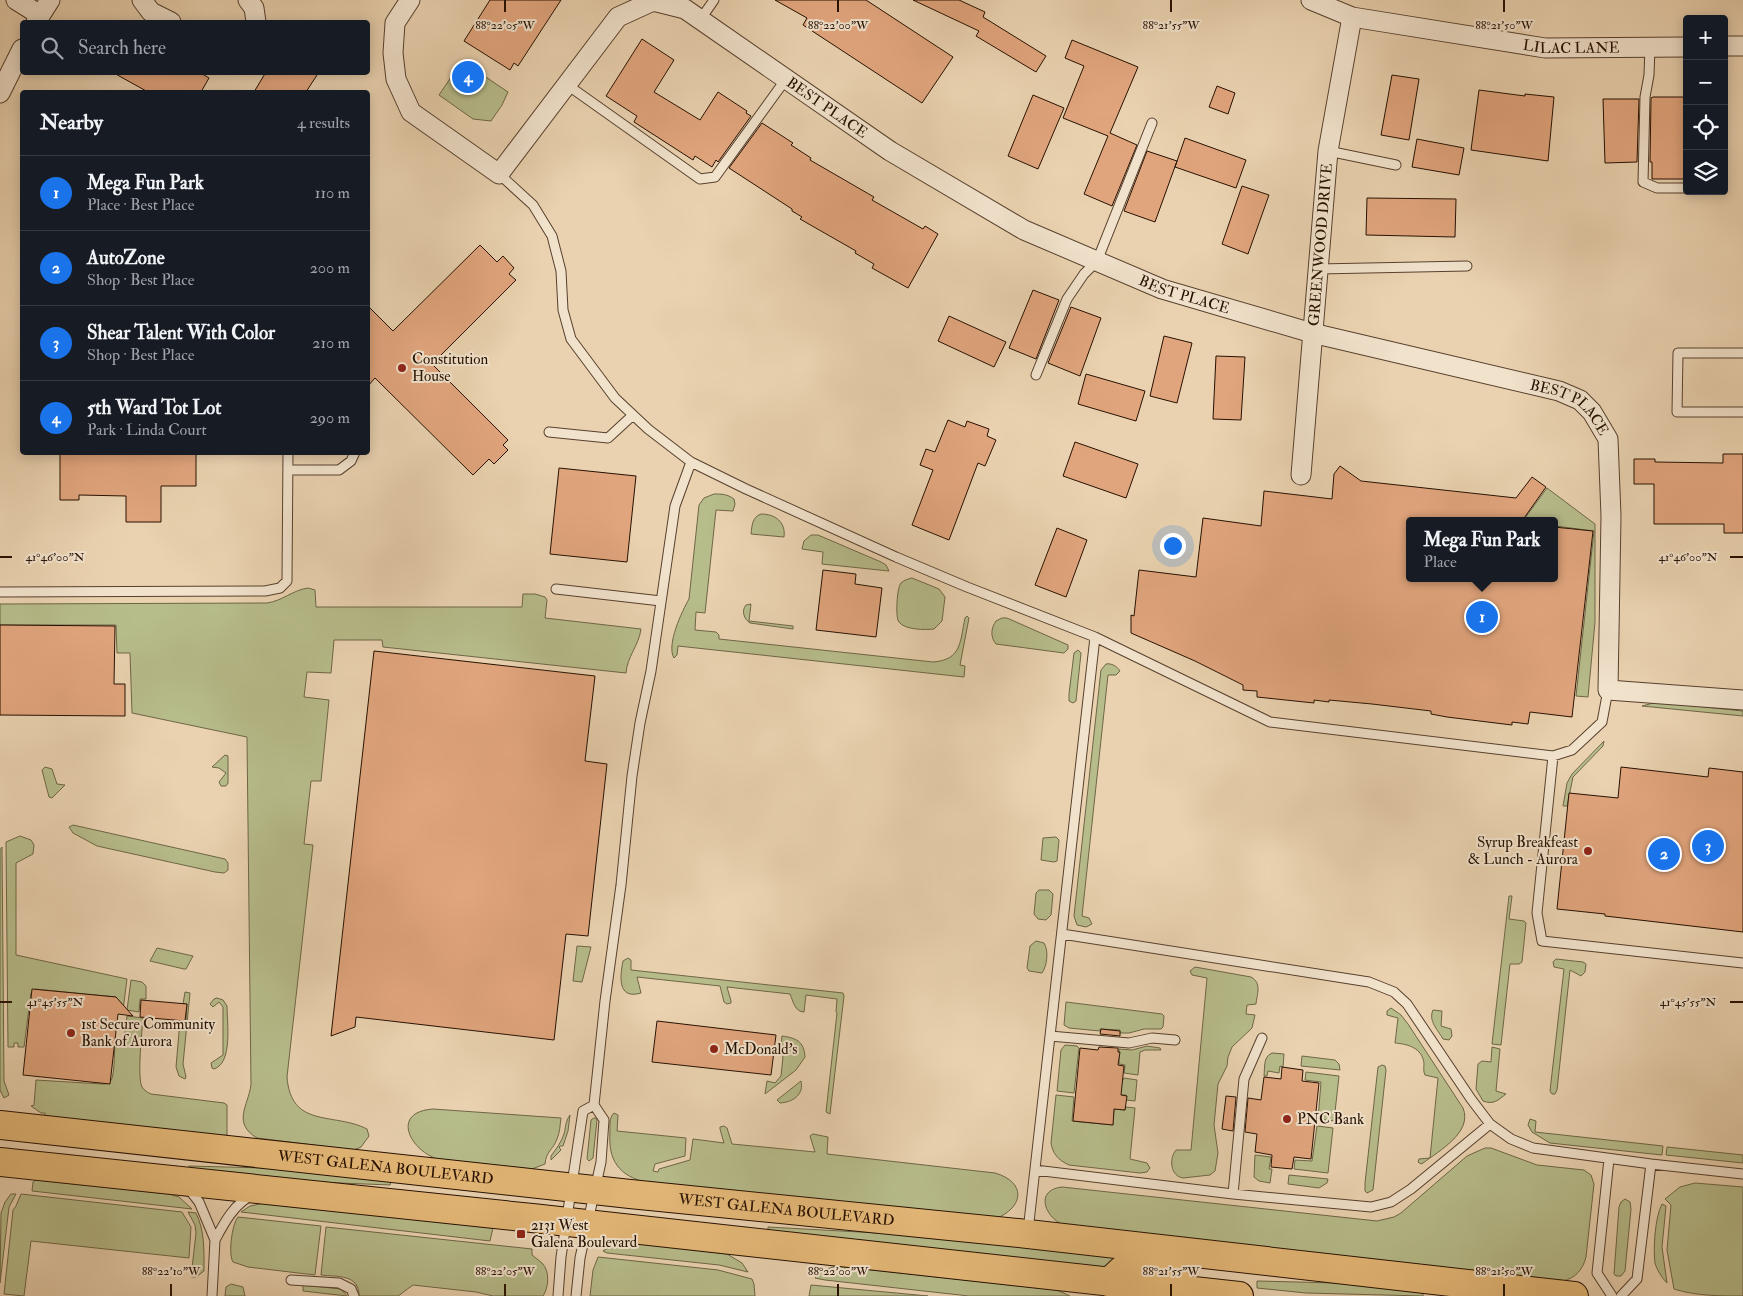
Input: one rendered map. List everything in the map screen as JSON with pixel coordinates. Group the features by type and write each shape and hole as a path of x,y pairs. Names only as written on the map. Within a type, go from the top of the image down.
{"main road":[{"name":"WEST GALENA BOULEVARD","path":"0,1125 1028,1234 1574,1296"},
{"path":"0,1162 1239,1296"},
{"path":"1109,1282 1122,1270 1134,1265 1252,1276 1310,1266"}],"street":[{"path":"16,0 42,12"},
{"path":"142,0 151,12 167,20"},
{"path":"248,0 254,8 256,20"},
{"path":"410,0 395,23 393,52 396,80 411,112 499,174"},
{"name":"LILAC LANE","path":"1311,0 1352,17 1545,48 1683,47"},
{"name":"BEST PLACE","path":"499,174 618,17 648,1 653,1 685,9 890,151 1024,230 1162,289 1312,333 1559,391 1580,400 1592,412 1608,439 1611,516 1608,690"},
{"name":"GREENWOOD DRIVE","path":"1301,474 1328,151 1352,17"},
{"path":"1728,46 1743,46"},
{"path":"0,93 20,53"},
{"path":"1608,690 1743,700"}],"lane":[{"path":"700,20 714,0"},
{"path":"1650,47 1649,75 1645,97 1643,182 1657,188 1683,188"},
{"path":"566,84 700,179 715,177 786,79"},
{"path":"1036,375 1067,299 1084,274 1097,261 1152,123"},
{"path":"1328,151 1396,165"},
{"path":"499,174 533,205 552,236 561,271 563,310 572,339 615,398 648,429 691,462 746,489 896,557 1095,637 1270,722 1553,756 1572,750 1602,722 1608,690"},
{"path":"1318,269 1467,266"},
{"path":"1743,353 1678,353 1677,412 1743,412"},
{"path":"549,432 608,438 633,415"},
{"path":"0,592 265,592 280,588 287,581 288,455"},
{"path":"288,470 339,470 351,461 354,455"},
{"path":"576,1296 580,1258 577,1223 584,1188 601,1162 604,1120 594,1105 605,1001 621,885 632,776 640,723 651,671 675,506 691,462"},
{"path":"556,589 661,601"},
{"path":"1028,1234 1095,637"},
{"path":"1553,756 1537,914 1542,941 1743,963"},
{"path":"1062,934 1366,982 1394,992 1407,1004 1490,1124 1511,1139 1533,1148 1609,1159 1743,1174"},
{"path":"1050,1036 1129,1043 1152,1038 1175,1040"},
{"path":"1233,1194 1244,1080 1262,1038"},
{"path":"558,1296 561,1257 577,1223 584,1188 583,1111 594,1105"},
{"path":"1035,1170 1233,1194 1371,1207 1391,1202 1410,1189 1490,1124"},
{"path":"1609,1159 1597,1273 1612,1296"},
{"path":"1621,1296 1637,1279 1651,1164"},
{"path":"183,1181 199,1202 215,1240 212,1296"},
{"path":"215,1240 237,1206 245,1199 263,1190"},
{"path":"291,1280 338,1283 351,1289 354,1296"}],"green space":[{"path":"462,61 508,92 491,121 473,119 439,95"},
{"path":"1547,488 1595,524 1595,622 1588,697 1576,696 1594,531 1558,526 1558,517 1526,517"},
{"path":"714,494 729,496 734,499 735,504 733,511 716,510 705,613 696,612 695,630 716,632 719,635 719,639 933,662 950,658 955,653 967,616 969,618 960,665 965,666 964,677 678,646 677,655 674,658 672,652 673,637 689,599 699,505 704,498"},
{"path":"761,514 771,515 781,523 784,537 751,534 754,520"},
{"path":"811,535 818,535 881,562 886,565 889,571 822,564 823,552 802,549 804,541"},
{"path":"912,578 939,589 945,597 942,621 934,629 910,628 899,622 897,615 898,590 903,581"},
{"path":"308,588 315,590 316,607 522,607 523,594 535,594 545,597 547,600 545,618 641,629 628,662 626,673 383,647 382,640 334,640 331,673 307,672 304,697 329,700 321,781 311,781 304,844 313,845 287,1077 290,1093 297,1105 305,1112 367,1129 369,1136 361,1147 354,1150 257,1138 249,1132 243,1120 251,1085 247,737 132,713 130,653 117,653 116,625 0,625 0,604 267,603"},
{"path":"751,604 749,621 793,626 793,629 750,623 743,612 746,605"},
{"path":"1007,618 1068,645 1068,649 1064,653 996,644 992,630 996,621"},
{"path":"1078,650 1081,653 1076,701 1073,703 1069,701 1069,694 1074,653"},
{"path":"1106,664 1114,665 1120,671 1116,675 1108,675 1082,916 1089,918 1092,924 1086,927 1077,925 1074,916 1101,670"},
{"path":"1657,702 1743,711 1743,716 1642,706"},
{"path":"1604,741 1603,746 1573,777 1567,806 1563,806 1567,783 1572,774"},
{"path":"225,755 228,756 228,783 226,786 221,786 219,782 226,773 219,768 212,767"},
{"path":"45,767 52,769 57,784 65,785 52,798 49,797 42,770"},
{"path":"73,825 225,859 228,863 228,870 224,873 215,872 97,846 73,833 69,827"},
{"path":"20,836 31,840 34,845 33,854 16,863 16,955 127,979 123,1010 116,997 35,989 31,993 24,1047 18,1047 18,1043 14,1043 14,1047 8,1047 6,842"},
{"path":"1056,837 1059,840 1057,861 1041,860 1043,838"},
{"path":"2,847 4,1081 9,1095 4,1098 0,1090 0,850"},
{"path":"1039,890 1049,890 1053,894 1051,915 1046,920 1038,919 1034,914 1036,893"},
{"path":"1509,896 1512,896 1509,919 1526,923 1522,962 1510,964 1501,1045 1492,1044"},
{"path":"1036,941 1044,943 1047,954 1042,973 1029,971 1027,968 1030,946"},
{"path":"577,946 591,947 582,982 573,981"},
{"path":"157,948 193,956 186,969 150,961"},
{"path":"628,958 631,960 631,970 843,993 830,1114 826,1112 837,999 806,995 804,1012 801,1012 796,1008 790,994 727,987 731,1003 727,1004 724,1002 720,986 637,977 641,993 633,994 624,990 621,980 623,961"},
{"path":"1556,959 1586,964 1585,972 1581,976 1570,970 1557,1090 1555,1094 1552,1094 1550,1091 1564,969 1554,967 1553,962"},
{"path":"1195,967 1251,977 1257,982 1258,989 1256,1004 1247,1005 1246,1014 1255,1015 1252,1028 1232,1047 1227,1066 1218,1084 1214,1125 1218,1153 1215,1171 1210,1175 1183,1178 1175,1174 1172,1166 1172,1157 1176,1150 1191,1150 1207,978 1192,975 1190,971"},
{"path":"131,980 142,982 146,986 146,999 140,999 139,1012 127,1010"},
{"path":"185,992 190,993 183,1064 185,1079 179,1076 176,1067 180,1021 186,1021 187,1004 183,1004"},
{"path":"217,998 223,1000 227,1006 228,1041 224,1059 214,1069 211,1063 223,1055 223,1007 219,1002 213,1007 210,1004"},
{"path":"1066,1002 1162,1014 1164,1016 1163,1027 1161,1029 1144,1029 1129,1033 1120,1033 1120,1030 1100,1029 1100,1031 1069,1028 1064,1025"},
{"path":"1391,1008 1401,1015 1408,1024 1463,1108 1465,1117 1459,1133 1430,1158 1438,1078 1425,1075 1423,1058 1417,1050 1405,1044 1395,1043 1398,1018 1387,1015 1387,1011"},
{"path":"1433,1010 1442,1011 1441,1026 1451,1029 1452,1036 1449,1040 1443,1039 1434,1025 1432,1018"},
{"path":"127,1016 143,1018 140,1064 142,1087 151,1094 224,1103 227,1105 227,1135 45,1117 45,1113 41,1113 31,1106 34,1105 36,1080 102,1084 110,1082 114,1070 115,1045 120,1044 124,1040"},
{"path":"782,1036 798,1041 803,1047 805,1057 796,1070 765,1094 767,1081 775,1083 781,1076 783,1057 780,1053"},
{"path":"1065,1045 1077,1046 1079,1048 1074,1093 1057,1091 1061,1050"},
{"path":"1147,1046 1160,1048 1161,1050 1145,1050 1140,1052 1138,1075 1124,1073 1125,1065 1119,1064 1119,1049 1132,1050"},
{"path":"1492,1047 1500,1049 1496,1091 1506,1094 1496,1101 1490,1102 1483,1101 1476,1089 1478,1064 1482,1061 1491,1062"},
{"path":"1272,1053 1284,1054 1283,1067 1280,1066 1279,1073 1268,1071 1267,1076 1264,1076 1267,1057"},
{"path":"1302,1056 1335,1060 1339,1064 1340,1070 1301,1066"},
{"path":"1385,1066 1386,1070 1373,1190 1367,1193 1365,1191 1365,1183 1378,1067"},
{"path":"1306,1072 1339,1076 1334,1121 1318,1119 1321,1082 1305,1080"},
{"path":"1124,1078 1137,1080 1135,1101 1126,1100 1126,1095 1116,1095 1118,1080 1123,1080"},
{"path":"801,1081 801,1090 794,1099 780,1103 777,1100"},
{"path":"1056,1095 1074,1097 1072,1121 1113,1125 1114,1109 1125,1110 1126,1107 1135,1108 1130,1159 1147,1163 1150,1168 1147,1172 1140,1173 1069,1165 1059,1159 1051,1143"},
{"path":"433,1109 561,1118 560,1128 545,1164 532,1169 437,1159 427,1154 412,1140 408,1124 412,1117 420,1112"},
{"path":"614,1113 618,1115 617,1131 686,1138 685,1156 655,1164 653,1171 658,1172 659,1169 690,1160 693,1139 724,1143 720,1127 724,1126 727,1128 732,1144 815,1152 810,1136 813,1134 828,1137 827,1154 995,1173 1012,1182 1017,1188 1018,1195 1012,1208 995,1219 648,1183 630,1176 617,1166 613,1159 610,1142 610,1124"},
{"path":"570,1115 568,1131 563,1146 559,1147 561,1150 551,1160 551,1156 563,1137 566,1122"},
{"path":"594,1118 597,1120 593,1158 589,1161 587,1159 591,1120"},
{"path":"1530,1119 1536,1121 1535,1132 1663,1146 1662,1155 1550,1143 1532,1132 1528,1125"},
{"path":"1317,1126 1333,1128 1328,1173 1294,1169 1295,1160 1312,1161"},
{"path":"1667,1147 1743,1155 1743,1163 1666,1155"},
{"path":"1485,1148 1491,1148 1537,1165 1584,1170 1591,1175 1594,1184 1586,1257 1581,1269 1568,1280 1563,1281 1063,1225 1051,1216 1045,1204 1045,1198 1048,1193 1062,1187 1377,1221 1394,1217 1401,1213 1467,1156"},
{"path":"1255,1155 1271,1157 1269,1169 1272,1169 1270,1183 1259,1181 1254,1177"},
{"path":"1430,1158 1421,1164 1418,1162 1419,1159"},
{"path":"189,1166 303,1169 392,1178 390,1185 266,1180 187,1171"},
{"path":"1289,1175 1328,1179 1327,1183 1319,1188 1288,1184"},
{"path":"36,1180 169,1194 179,1197 192,1209 32,1191 33,1182"},
{"path":"1695,1183 1743,1187 1743,1296 1717,1296 1674,1289 1667,1250 1671,1205 1665,1199 1680,1187"},
{"path":"11,1194 16,1194 9,1207 0,1283 1,1213 5,1202"},
{"path":"21,1194 182,1212 191,1227 189,1258 31,1241 24,1296 4,1294 13,1210"},
{"path":"1625,1199 1630,1202 1631,1209 1625,1271 1621,1276 1616,1276 1614,1274 1619,1207"},
{"path":"265,1203 493,1228 490,1241 241,1212 250,1206"},
{"path":"1662,1204 1666,1206 1662,1247 1667,1283 1657,1268 1654,1257 1656,1225"},
{"path":"188,1212 196,1213 204,1249 204,1271 196,1277 191,1277 196,1233 195,1225"},
{"path":"238,1217 321,1226 315,1275 248,1267 233,1262 231,1239"},
{"path":"326,1227 532,1249 532,1255 545,1266 548,1279 546,1288 543,1296 493,1296 476,1292 413,1285 398,1296 359,1296 358,1289 351,1280 321,1275"},
{"path":"768,1227 896,1234 1116,1257 1117,1263 1104,1269 768,1234"},
{"path":"629,1242 727,1254 742,1263 748,1272 719,1265 607,1253 603,1251 615,1243"},
{"path":"598,1257 718,1270 752,1279 755,1296 590,1296 593,1270"},
{"path":"836,1266 1057,1290 1070,1296 969,1296 815,1278 821,1271"},
{"path":"1257,1281 1375,1284 1423,1291 1423,1296 1306,1293 1257,1288"},
{"path":"231,1284 243,1287 245,1296 225,1296 226,1287"},
{"path":"303,1285 341,1289 347,1296 303,1291"},
{"path":"811,1285 928,1296 809,1296"}],"building":[{"path":"490,0 561,0 518,66 514,63 510,70 464,41"},
{"path":"775,0 866,0 953,57 922,103 803,25 807,18"},
{"path":"913,0 959,0 985,12 983,17 1046,56 1036,72 976,36 979,31"},
{"path":"642,39 674,60 654,92 700,120 718,92 747,111 746,113 751,116 718,162 716,160 712,167 695,156 693,160 634,122 637,116 606,96"},
{"path":"1072,40 1138,67 1110,133 1137,145 1112,206 1084,194 1108,136 1063,118 1084,66 1065,58"},
{"path":"117,75 204,75 209,78 202,90 144,90"},
{"path":"264,75 317,75 307,90 255,90"},
{"path":"1392,75 1419,79 1409,140 1381,135"},
{"path":"1217,86 1235,93 1228,114 1209,107"},
{"path":"1479,90 1525,96 1525,94 1554,97 1548,161 1471,150"},
{"path":"1033,95 1064,108 1038,169 1008,156"},
{"path":"1683,97 1683,179 1652,179 1652,162 1650,162 1651,98"},
{"path":"1603,99 1639,99 1637,162 1605,163"},
{"path":"762,123 793,143 791,145 811,158 810,160 874,197 872,200 923,229 925,226 938,234 908,288 872,268 874,264 855,253 856,251 800,219 802,217 792,211 792,209 729,168"},
{"path":"1185,138 1246,160 1236,188 1175,167"},
{"path":"1417,139 1464,148 1459,175 1412,167"},
{"path":"1147,151 1177,161 1155,222 1124,211"},
{"path":"1242,186 1269,195 1248,254 1222,244"},
{"path":"1367,198 1456,199 1455,237 1366,235"},
{"name":"Constitution House","path":"480,245 497,262 503,256 514,268 509,274 516,280 432,364 508,440 503,445 508,450 494,464 489,459 473,475 375,378 370,384 370,308 393,331"},
{"path":"1033,290 1059,300 1036,359 1009,348"},
{"path":"1071,307 1101,318 1080,376 1048,363"},
{"path":"949,316 1006,342 994,367 938,341"},
{"path":"1164,336 1192,343 1177,403 1150,396"},
{"path":"1216,356 1245,357 1241,420 1213,419"},
{"path":"1086,374 1145,391 1136,421 1078,404"},
{"path":"948,420 965,427 967,421 989,429 987,436 996,440 985,466 978,463 949,540 912,525 933,470 920,465 926,449 935,452"},
{"path":"1075,442 1138,464 1126,498 1063,476"},
{"path":"1723,454 1743,454 1743,533 1724,533 1724,524 1654,524 1654,484 1634,484 1634,459 1655,459 1655,462 1723,463"},
{"path":"60,455 196,455 196,486 161,486 161,522 126,522 126,496 79,495 79,500 60,500"},
{"path":"1340,466 1361,481 1516,498 1532,477 1546,487 1525,517 1406,517 1406,582 1558,582 1558,527 1593,531 1572,717 1530,712 1528,724 1512,722 1512,725 1447,717 1431,714 1431,711 1372,704 1329,700 1329,702 1314,700 1314,703 1257,697 1257,691 1243,690 1243,685 1195,661 1131,633 1131,615 1134,616 1139,570 1196,577 1203,518 1261,526 1264,491 1332,499 1334,474"},
{"path":"559,468 636,476 627,562 550,554"},
{"path":"1057,528 1087,540 1066,597 1035,585"},
{"path":"823,570 856,574 855,584 882,588 876,637 816,630"},
{"path":"0,625 115,626 114,684 125,684 125,716 0,715"},
{"path":"374,651 595,676 585,761 607,764 588,936 566,934 554,1040 356,1017 355,1027 331,1036"},
{"path":"1621,767 1708,777 1709,768 1743,772 1743,932 1557,909 1569,793 1618,798"},
{"name":"1st Secure Community Bank of Aurora","path":"32,989 116,997 133,1016 118,1014 110,1084 23,1075"},
{"path":"141,1000 187,1004 185,1021 140,1017"},
{"name":"McDonald's","path":"657,1021 776,1035 771,1075 652,1062"},
{"path":"1101,1029 1120,1031 1120,1036 1100,1034"},
{"path":"1099,1047 1118,1048 1118,1052 1120,1052 1118,1065 1124,1066 1121,1095 1127,1096 1125,1110 1114,1109 1113,1125 1073,1121 1080,1048 1098,1050"},
{"name":"PNC Bank","path":"1282,1067 1303,1070 1302,1081 1319,1083 1311,1159 1294,1157 1292,1169 1271,1167 1272,1155 1255,1152 1257,1134 1245,1132 1248,1098 1261,1100 1264,1077 1281,1079"},
{"path":"1226,1096 1236,1097 1233,1131 1222,1129"}],"place":[{"name":"5th Ward Tot Lot","path":"468,77"},
{"name":"Constitution House","path":"402,368"},
{"name":"Mega Fun Park","path":"1482,617"},
{"name":"Shear Talent With Color","path":"1708,846"},
{"name":"Syrup Breakfeast & Lunch - Aurora","path":"1588,851"},
{"name":"AutoZone","path":"1664,854"},
{"name":"1st Secure Community Bank of Aurora","path":"71,1033"},
{"name":"McDonald's","path":"714,1049"},
{"name":"PNC Bank","path":"1287,1119"},
{"name":"2131 West Galena Boulevard","path":"521,1234"}]}
